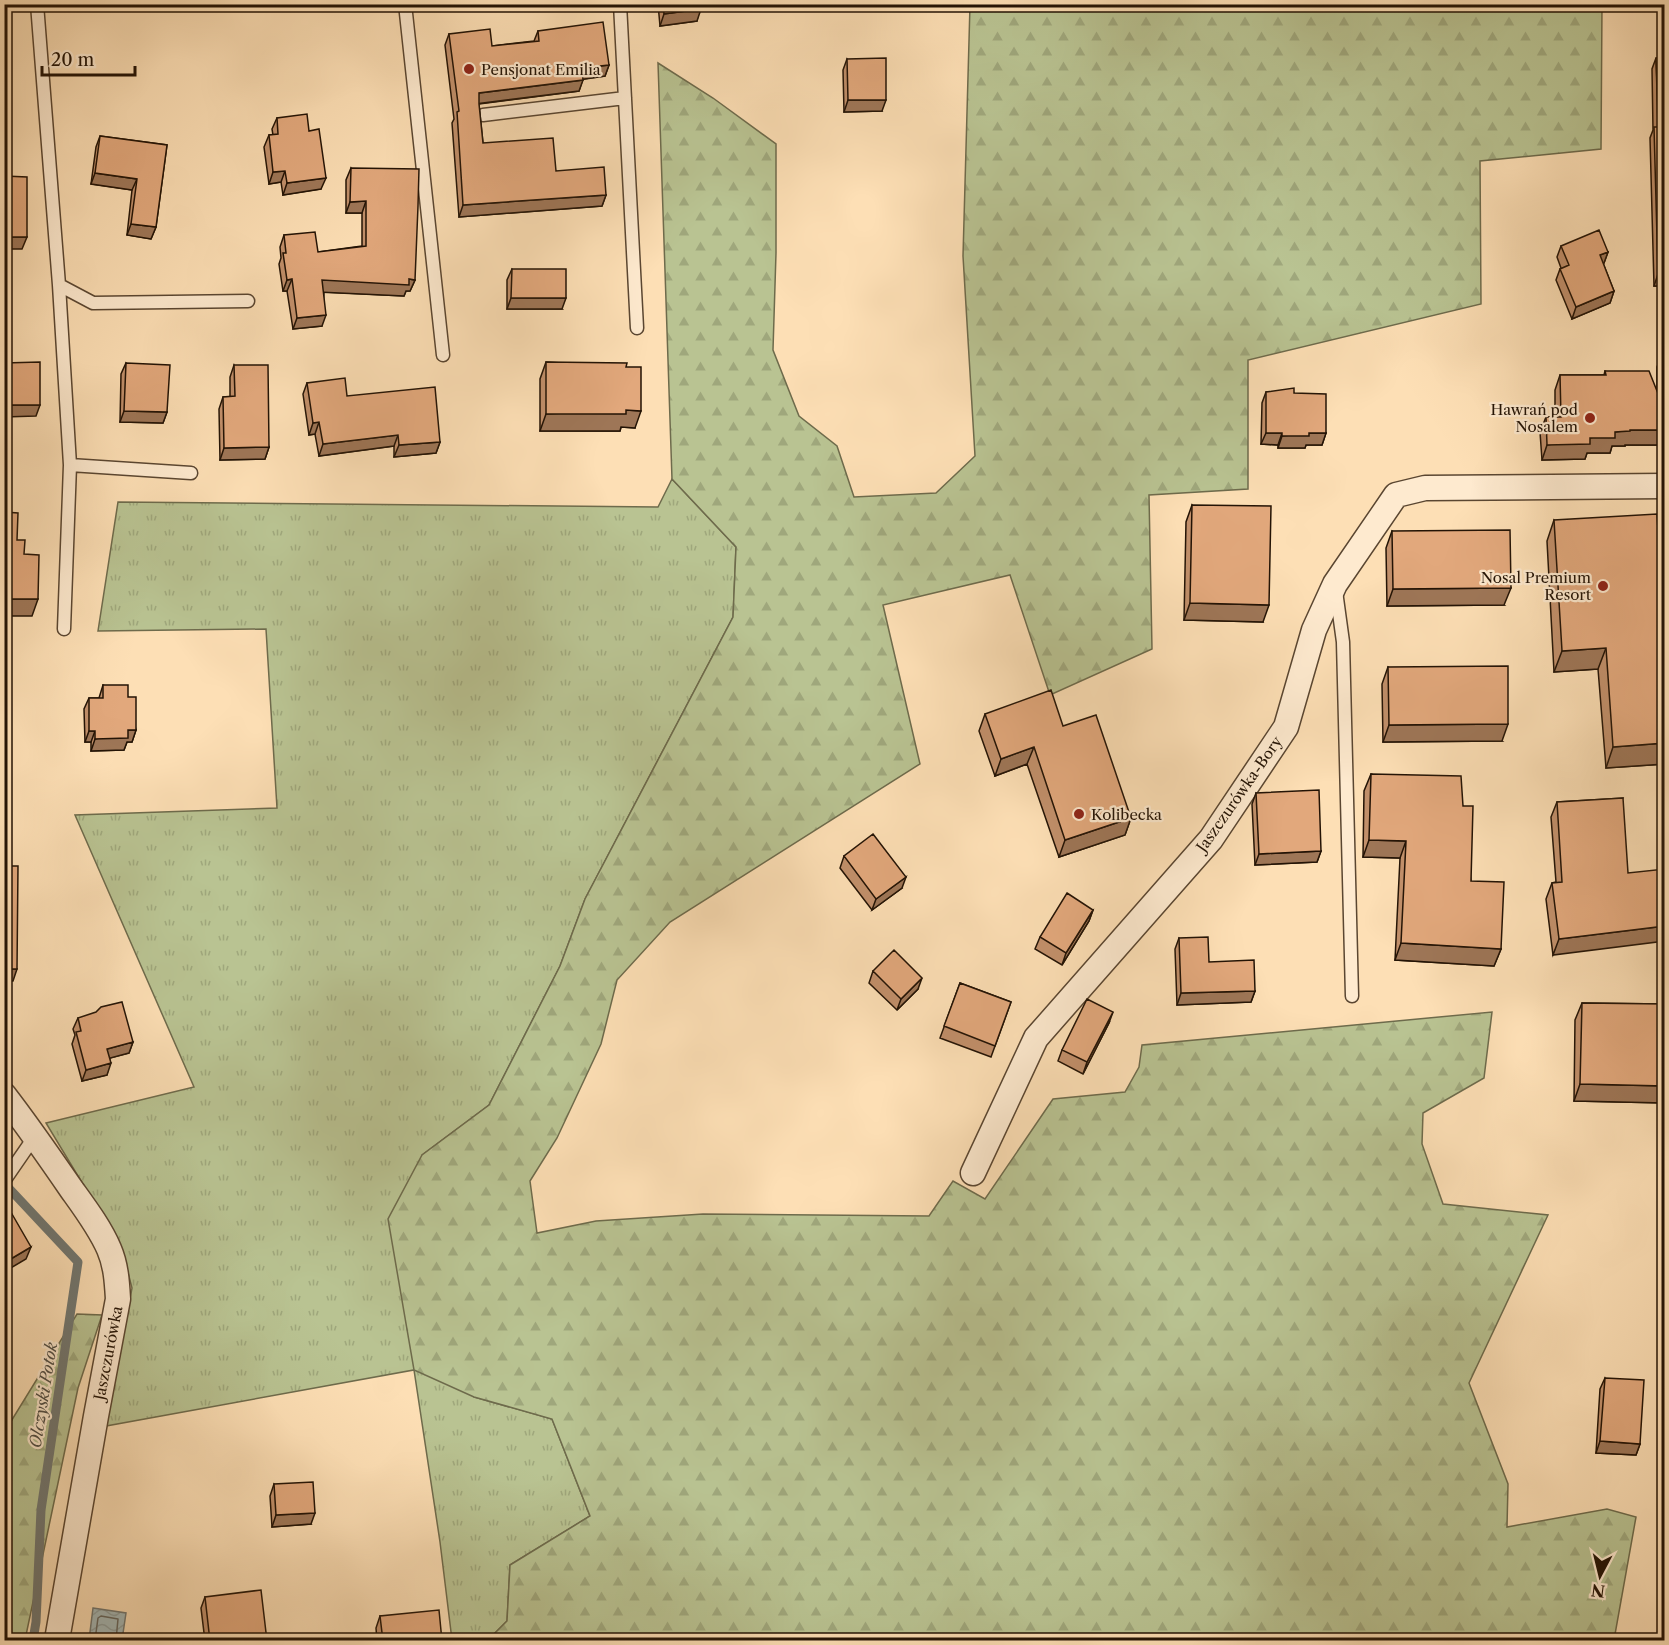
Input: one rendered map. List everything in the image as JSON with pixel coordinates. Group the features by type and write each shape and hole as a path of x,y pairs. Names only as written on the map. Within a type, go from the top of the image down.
{"street":[{"name":"Jaszczurówka-Bory","path":"973,1173 1036,1038 1210,839 1286,727 1314,630 1335,584 1396,495 1425,488 1665,486"},
{"name":"Jaszczurówka","path":"4,1095 88,1213 109,1248 116,1268 118,1299 57,1641"}],"lane":[{"path":"37,4 59,285 70,465 64,628"},
{"path":"405,4 443,355"},
{"path":"620,4 637,328"},
{"path":"483,116 626,98"},
{"path":"59,285 93,303 248,301"},
{"path":"70,465 191,473"},
{"path":"1335,584 1343,642 1352,996"},
{"path":"4,1181 35,1136"}],"path":[{"path":"1658,1641 1665,1585"}],"green space":[{"path":"970,5 1602,5 1601,149 1480,161 1481,304 1248,360 1248,489 1149,495 1152,649 1050,695 1010,575 883,605 920,764 670,922 617,980 601,1044 557,1138 530,1181 537,1233 596,1221 703,1214 929,1216 953,1181 985,1199 1053,1099 1125,1092 1139,1067 1142,1045 1492,1012 1484,1078 1423,1113 1422,1144 1443,1204 1548,1215 1469,1383 1508,1484 1507,1527 1607,1509 1636,1517 1614,1640 488,1640 507,1621 510,1565 590,1516 552,1419 474,1397 414,1370 388,1219 422,1155 489,1105 560,966 585,899 733,617 736,547 672,479 658,63 713,98 776,144 773,350 799,416 837,446 854,497 936,493 975,456 963,256"},
{"path":"672,479 736,547 733,617 585,899 560,966 489,1105 422,1155 474,1397 552,1419 590,1516 510,1565 507,1621 488,1640 452,1640 414,1370 106,1426 132,1288 122,1249 46,1123 194,1087 75,815 277,808 266,629 98,631 118,502 658,507"},
{"path":"77,1314 102,1315 78,1388 25,1640 5,1640 5,1418 10,1423"}],"water":[{"path":"93,1608 126,1613 122,1640 89,1640"}],"building":[{"path":"663,4 700,4 701,9 664,14"},
{"path":"603,22 609,65 582,68 583,80 479,93 479,104 483,143 553,138 556,171 604,167 606,195 463,205 457,112 459,111 449,34 490,29 492,46 539,41 538,31"},
{"path":"1665,57 1665,274 1658,274 1654,127 1658,127 1656,58"},
{"path":"886,58 886,100 848,100 847,59"},
{"path":"307,114 309,131 319,129 326,178 287,183 285,171 273,172 269,135 278,134 277,118"},
{"path":"100,136 167,145 156,227 131,224 137,179 95,173"},
{"path":"351,168 419,169 415,280 409,279 409,285 322,280 326,315 297,318 292,279 287,280 283,253 286,253 284,235 315,232 318,252 366,246 366,201 350,202"},
{"path":"4,176 27,177 27,237 4,237"},
{"path":"1599,230 1608,252 1600,255 1614,291 1576,307 1560,269 1569,265 1561,246"},
{"path":"512,269 566,269 566,298 511,298"},
{"path":"1663,352 1665,352 1665,430 1615,432 1615,438 1590,438 1590,444 1547,445 1546,417 1561,417 1560,375 1606,375 1605,371 1649,371 1663,406"},
{"path":"40,362 40,405 4,405 4,363"},
{"path":"546,362 627,363 626,367 641,367 641,411 626,410 626,414 546,414"},
{"path":"126,363 170,365 167,412 124,411"},
{"path":"234,365 268,365 269,447 224,448 223,397 235,396"},
{"path":"345,378 347,396 435,387 440,442 399,445 398,435 323,444 319,422 313,423 307,383"},
{"path":"1294,388 1294,393 1326,394 1326,433 1309,433 1309,436 1282,436 1282,433 1266,433 1266,392"},
{"path":"1192,505 1271,506 1269,605 1190,603"},
{"path":"4,512 18,513 17,540 25,540 24,554 39,555 38,599 4,599"},
{"path":"1657,514 1665,638 1665,743 1613,747 1606,648 1562,651 1554,520"},
{"path":"1510,530 1511,588 1393,589 1392,531"},
{"path":"1508,666 1508,724 1389,725 1388,667"},
{"path":"103,685 128,685 128,697 136,697 136,730 128,730 128,738 95,739 95,731 89,731 89,698 103,698"},
{"path":"1051,690 1063,726 1096,715 1131,818 1065,840 1034,747 1001,759 985,714"},
{"path":"1371,774 1461,776 1463,806 1473,806 1471,881 1504,882 1501,949 1401,943 1406,841 1369,840"},
{"path":"1319,790 1321,851 1259,854 1256,793"},
{"path":"1623,798 1628,873 1665,869 1665,926 1559,939 1552,883 1562,882 1557,802"},
{"path":"873,834 906,877 876,899 844,856"},
{"path":"4,866 18,866 17,969 4,969"},
{"path":"1067,893 1093,910 1066,953 1040,937"},
{"path":"1208,937 1209,962 1254,960 1255,991 1181,993 1179,938"},
{"path":"894,950 922,978 901,999 873,971"},
{"path":"960,983 1011,1002 995,1046 944,1026"},
{"path":"1087,999 1113,1012 1087,1062 1062,1050"},
{"path":"122,1002 133,1042 107,1049 111,1063 86,1070 76,1032 81,1031 78,1018 96,1012 101,1007"},
{"path":"1582,1003 1665,1004 1665,1086 1580,1084"},
{"path":"12,1214 31,1247 4,1263 4,1218"},
{"path":"1605,1378 1644,1380 1640,1444 1600,1441"},
{"path":"313,1482 315,1513 276,1515 274,1484"},
{"path":"261,1590 267,1641 210,1641 205,1597"},
{"path":"439,1610 442,1641 383,1641 380,1616"}],"waterway":[{"name":"Olczyski Potok","path":"4,1183 78,1262 41,1510 36,1622 33,1640"}],"place":[{"name":"Pensjonat Emilia","path":"469,69"},
{"name":"Hawrań pod Nosalem","path":"1590,418"},
{"name":"Nosal Premium Resort","path":"1603,586"},
{"name":"Kolibecka","path":"1079,814"}]}
